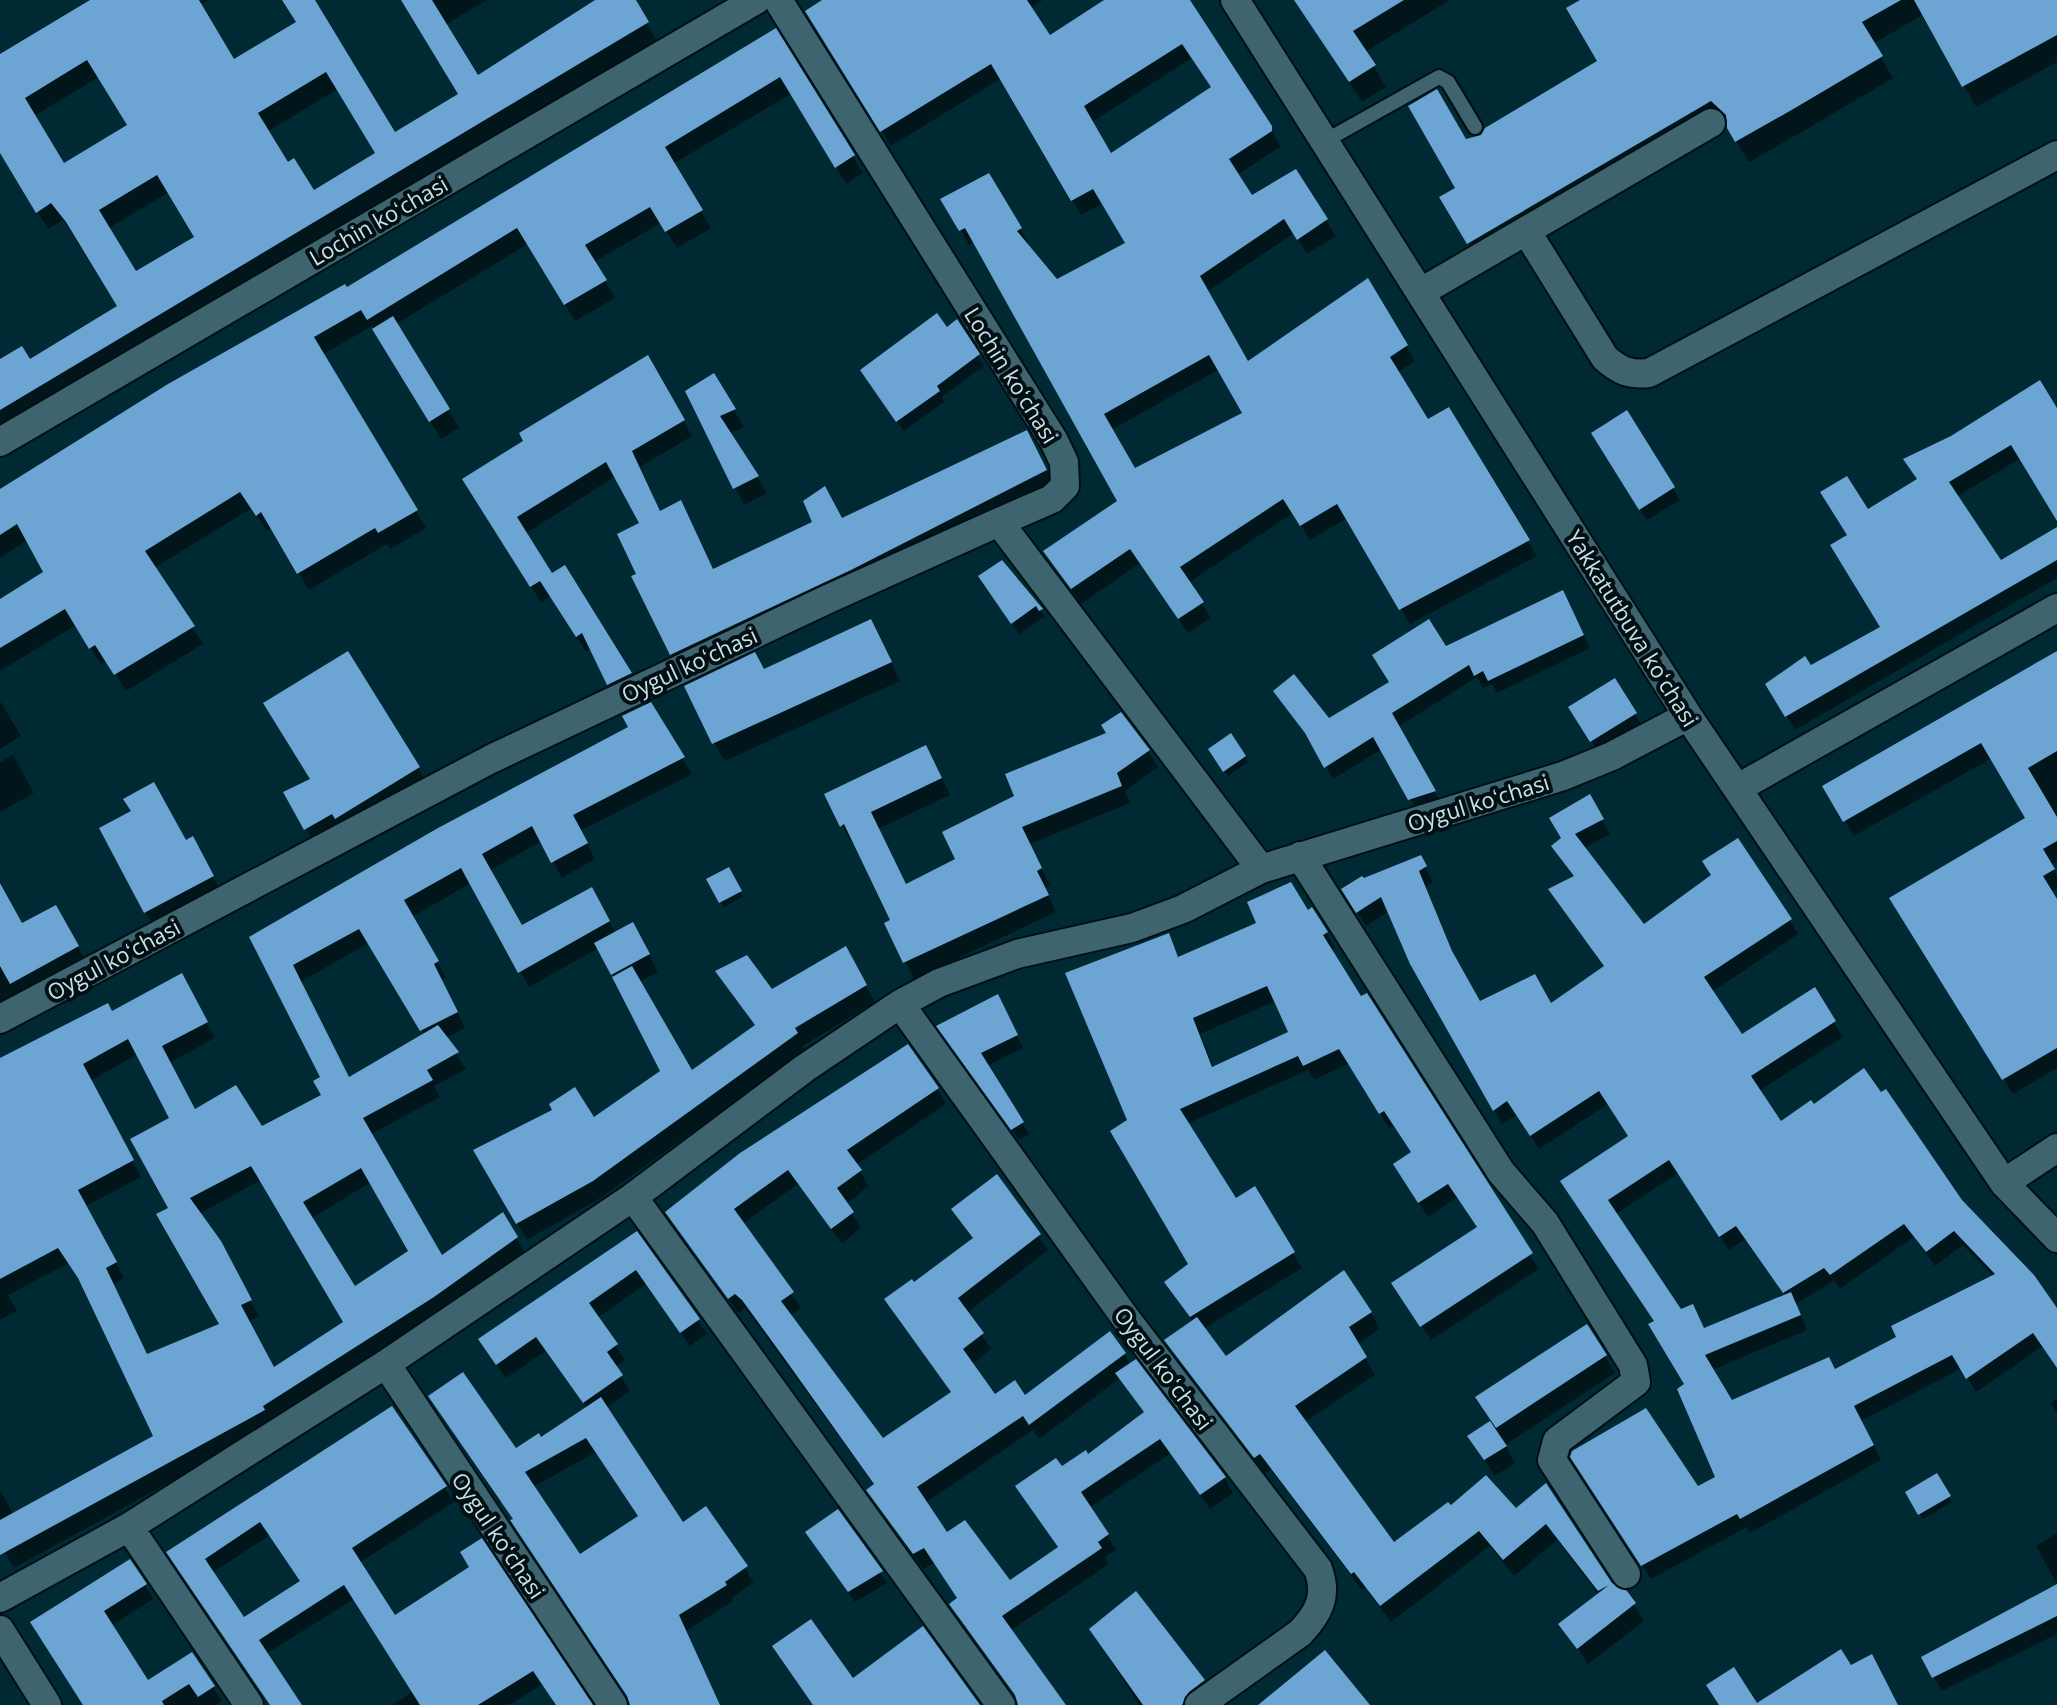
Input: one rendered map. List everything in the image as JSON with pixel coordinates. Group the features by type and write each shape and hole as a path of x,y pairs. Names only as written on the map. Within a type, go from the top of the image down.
{"street":[{"name":"Lochin koʻchasi","path":"0,442 756,0"},
{"name":"Lochin koʻchasi","path":"778,0 1054,441 1064,462 1065,486 1052,499 999,522"},
{"name":"Yakkatutbuva koʻchasi","path":"1235,0 1688,716 2004,1183 2057,1238"},
{"path":"1421,292 1711,123"},
{"path":"1527,232 1605,358 1619,370 1633,375 1649,373 2057,155"},
{"path":"999,522 1261,869"},
{"name":"Oygul koʻchasi","path":"0,1019 491,759 828,599 999,522"},
{"path":"1738,788 2057,608"},
{"name":"Oygul koʻchasi","path":"0,1598 129,1527 386,1364 633,1197 805,1068 900,1004 939,983 1017,954 1132,928 1183,909 1261,869 1563,776 1612,756 1688,716"},
{"path":"1300,856 1501,1172 1545,1223 1633,1365 1636,1382 1557,1441 1552,1460 1626,1574"},
{"name":"Oygul koʻchasi","path":"900,1004 1124,1316 1318,1569 1323,1585 1322,1603 1314,1618 1300,1633 1199,1705"},
{"path":"2004,1183 2057,1148"},
{"path":"633,1197 1001,1705"},
{"name":"Oygul koʻchasi","path":"386,1364 613,1705"},
{"path":"129,1527 249,1705"},
{"path":"0,1630 47,1705"}],"lane":[{"path":"1325,141 1439,77 1448,82 1475,127"}],"building":[{"path":"90,0 199,0 234,59 296,22 282,0 315,0 395,132 458,94 401,0 432,0 478,75 595,0 636,0 649,22 0,410 0,359 22,346 30,359 117,306 66,222 51,203 36,213 0,153 0,54","holes":["87,60 127,125 64,163 25,98","326,72 375,153 314,190 294,158 288,162 258,113","157,175 194,237 136,271 99,210"]},
{"path":"822,0 1027,0 1050,35 1104,0 1190,0 1272,126 1272,131 1229,159 1252,195 1296,169 1328,219 1297,240 1284,219 1200,276 1248,361 1368,278 1408,345 1390,357 1428,419 1449,407 1530,540 1399,610 1337,504 1300,526 1283,499 1180,567 1204,602 1178,619 1130,549 1071,589 1043,551 1117,501 965,228 959,231 940,199 989,173 1022,228 1017,231 1057,279 1125,243 1093,189 1071,201 991,64 880,132 805,11","holes":["1182,44 1211,87 1111,153 1084,106","1209,355 1242,413 1135,468 1104,414"]},
{"path":"1294,0 1404,0 1353,31 1376,65 1349,82"},
{"path":"1580,0 1901,0 1862,22 1883,56 1735,142 1727,128 1726,115 1711,101 1467,244 1439,197 1455,188 1408,106 1437,89 1466,139 1481,135 1485,128 1597,61 1566,8"},
{"path":"1914,0 2057,0 2057,35 1962,87"},
{"path":"776,28 855,155 835,168 780,77 665,147 703,210 665,232 650,207 585,245 607,280 564,305 517,228 367,320 361,310 314,337 418,510 378,533 375,528 297,574 261,512 256,516 240,492 145,551 195,626 114,675 95,645 89,649 65,609 0,648 0,599 43,572 17,524 0,535 0,489 168,384 345,284 347,287"},
{"path":"937,313 947,327 957,319 980,354 937,386 940,391 896,422 860,370"},
{"path":"393,316 450,409 429,422 372,329"},
{"path":"648,355 685,420 632,451 660,511 681,500 713,569 812,522 803,501 825,486 842,518 1027,430 1047,470 851,570 670,655 631,576 636,574 617,534 639,523 606,462 517,517 552,573 565,565 632,673 607,685 582,633 576,637 540,581 530,587 462,479 523,441 519,433"},
{"path":"714,373 736,409 720,416 759,476 733,489 685,391"},
{"path":"2040,380 2057,408 2057,521 2011,445 1949,482 2001,560 2057,527 2057,560 1785,717 1765,684 1805,656 1811,665 1880,627 1830,545 1847,535 1820,492 1847,476 1868,509 1917,479 1903,459 1951,436"},
{"path":"1627,410 1675,487 1639,510 1591,433"},
{"path":"1002,560 1043,609 1039,611 1036,606 1011,624 978,576"},
{"path":"1563,590 1584,635 1488,681 1483,671 1474,676 1469,665 1392,713 1436,791 1408,800 1373,737 1324,768 1305,733 1273,691 1294,674 1329,718 1389,682 1372,655 1429,619 1446,646"},
{"path":"871,619 892,662 712,744 684,686 755,652 764,669"},
{"path":"348,651 420,767 335,819 332,814 304,830 283,792 310,779 263,703"},
{"path":"2057,651 2057,751 2028,768 2057,817 2057,841 2043,849 2055,869 2043,876 2057,899 2057,1048 2002,1080 1889,898 2025,818 1981,743 1843,822 1822,786"},
{"path":"1615,678 1637,713 1590,742 1568,707"},
{"path":"651,702 685,757 573,815 588,843 551,863 532,826 482,854 522,925 592,887 610,921 518,973 461,868 404,900 439,961 434,964 458,1012 420,1031 359,929 293,965 349,1077 438,1025 459,1052 427,1070 433,1080 363,1118 442,1255 503,1212 518,1237 434,1297 263,1406 265,1410 0,1555 0,1520 153,1436 78,1278 58,1248 0,1279 0,1058 108,1003 112,1011 182,973 208,1022 162,1046 195,1109 236,1085 262,1126 321,1095 313,1081 320,1077 249,937 438,828 628,727 622,716","holes":["128,1039 169,1118 130,1139 168,1208 156,1214 219,1324 147,1354 106,1268 117,1262 78,1190 134,1160 83,1064","251,1166 343,1322 274,1367 241,1305 252,1300 221,1241 190,1198","361,1168 408,1251 355,1286 303,1202"]},
{"path":"1121,712 1150,750 1117,773 1122,786 1022,827 1042,868 1037,871 1049,895 903,963 884,923 890,920 844,824 840,827 824,794 926,745 942,778 871,812 906,884 955,859 942,832 1014,796 1005,774 1106,733 1101,725"},
{"path":"1231,733 1246,756 1223,772 1208,749"},
{"path":"154,782 186,840 193,836 214,876 144,913 99,828 131,811 123,799"},
{"path":"1590,794 1604,819 1575,834 1644,924 1711,875 1702,861 1738,838 1792,919 1704,977 1742,1034 1815,987 1836,1021 1751,1076 1781,1121 1811,1100 1814,1104 1864,1068 1881,1092 1886,1089 1962,1200 2034,1275 2057,1308 2057,1368 2033,1333 1966,1379 1952,1355 1854,1406 1874,1445 1740,1519 1737,1514 1641,1566 1570,1457 1572,1451 1646,1408 1698,1486 1715,1477 1677,1389 1684,1384 1648,1324 1654,1321 1560,1181 1628,1136 1599,1091 1530,1136 1507,1101 1493,1111 1410,964 1381,897 1356,913 1341,889 1362,876 1364,878 1421,855 1427,866 1419,871 1452,951 1480,1001 1535,974 1551,1003 1604,966 1548,889 1574,876 1551,846 1561,838 1549,818","holes":["1669,1160 1719,1237 1736,1226 1783,1293 1824,1268 1830,1275 1904,1224 1926,1252 1954,1231 1995,1274 1891,1326 1896,1337 1835,1369 1829,1357 1732,1400 1705,1355 1801,1315 1791,1292 1704,1328 1693,1304 1681,1309 1608,1200"]},
{"path":"729,867 742,891 719,903 706,879"},
{"path":"1291,882 1308,910 1312,907 1328,932 1323,935 1361,996 1367,993 1533,1253 1420,1327 1391,1283 1477,1227 1448,1184 1418,1203 1393,1164 1411,1152 1384,1111 1379,1114 1339,1049 1303,1066 1298,1056 1180,1109 1236,1198 1255,1186 1295,1252 1190,1317 1164,1282 1188,1264 1110,1131 1127,1120 1065,973 1169,933 1178,957 1256,923 1247,902","holes":["1267,986 1288,1032 1212,1067 1193,1018"]},
{"path":"0,883 22,923 56,905 79,946 10,984 0,966"},
{"path":"633,922 650,954 611,975 594,943"},
{"path":"846,946 867,985 795,1028 798,1033 593,1181 516,1224 473,1150 552,1110 549,1104 575,1087 594,1117 660,1071 612,977 632,966 692,1070 755,1025 715,971 747,955 772,989"},
{"path":"998,994 1018,1035 981,1053 1024,1122 1011,1130 936,1026"},
{"path":"908,1044 939,1088 847,1150 862,1170 837,1188 854,1212 831,1229 788,1170 734,1209 794,1292 781,1301 883,1438 951,1392 884,1299 912,1279 914,1282 973,1238 951,1209 997,1174 1041,1234 958,1298 984,1333 963,1349 995,1394 1015,1380 1025,1395 1110,1331 1126,1353 1029,1425 1023,1416 917,1487 947,1532 965,1520 1010,1580 1058,1547 1015,1486 1056,1458 1062,1466 1086,1450 1088,1454 1144,1412 1115,1373 1136,1359 1226,1477 1200,1495 1160,1439 1081,1492 1109,1534 1098,1542 1102,1548 1002,1616 1066,1705 1018,1705 1015,1695 949,1604 957,1598 924,1548 913,1554 866,1490 874,1484 787,1362 742,1300 735,1294 728,1299 665,1212 740,1153"},
{"path":"637,1231 700,1319 680,1333 636,1270 589,1303 618,1344 607,1352 623,1375 583,1403 536,1337 496,1365 478,1339"},
{"path":"1344,1270 1372,1312 1349,1327 1367,1357 1295,1406 1394,1542 1448,1502 1451,1505 1486,1475 1516,1508 1546,1483 1612,1583 1627,1591 1636,1603 1577,1649 1558,1624 1609,1585 1598,1591 1546,1524 1503,1560 1479,1531 1380,1606 1354,1572 1351,1574 1260,1454 1254,1458 1164,1340 1197,1317 1226,1356"},
{"path":"1587,1324 1607,1355 1496,1428 1475,1397"},
{"path":"463,1372 516,1448 539,1433 541,1437 601,1397 683,1522 706,1506 748,1566 725,1582 727,1585 679,1615 720,1705 630,1705 510,1520 513,1519 428,1396","holes":["586,1438 638,1516 580,1554 525,1472"]},
{"path":"392,1406 447,1486 352,1548 395,1615 469,1567 460,1552 482,1538 593,1705 556,1705 533,1671 478,1705 420,1705 344,1585 259,1640 302,1705 270,1705 166,1552","holes":["260,1522 300,1581 244,1617 205,1559"]},
{"path":"1490,1421 1507,1446 1484,1460 1467,1436"},
{"path":"1937,1473 1951,1496 1918,1515 1905,1492"},
{"path":"838,1509 883,1571 848,1592 805,1532"},
{"path":"130,1559 147,1584 104,1611 148,1680 192,1652 215,1686 198,1697 189,1684 162,1701 164,1705 83,1705 30,1622"},
{"path":"2057,1584 2057,1616 1932,1678 1921,1657"},
{"path":"1136,1591 1205,1680 1189,1692 1182,1705 1143,1705 1089,1629"},
{"path":"811,1619 853,1678 923,1626 980,1705 813,1705 772,1646"},
{"path":"1841,1649 1851,1665 1872,1654 1898,1705 1719,1705 1706,1685 1734,1667 1757,1703"},
{"path":"1325,1650 1370,1705 1258,1705"}]}
